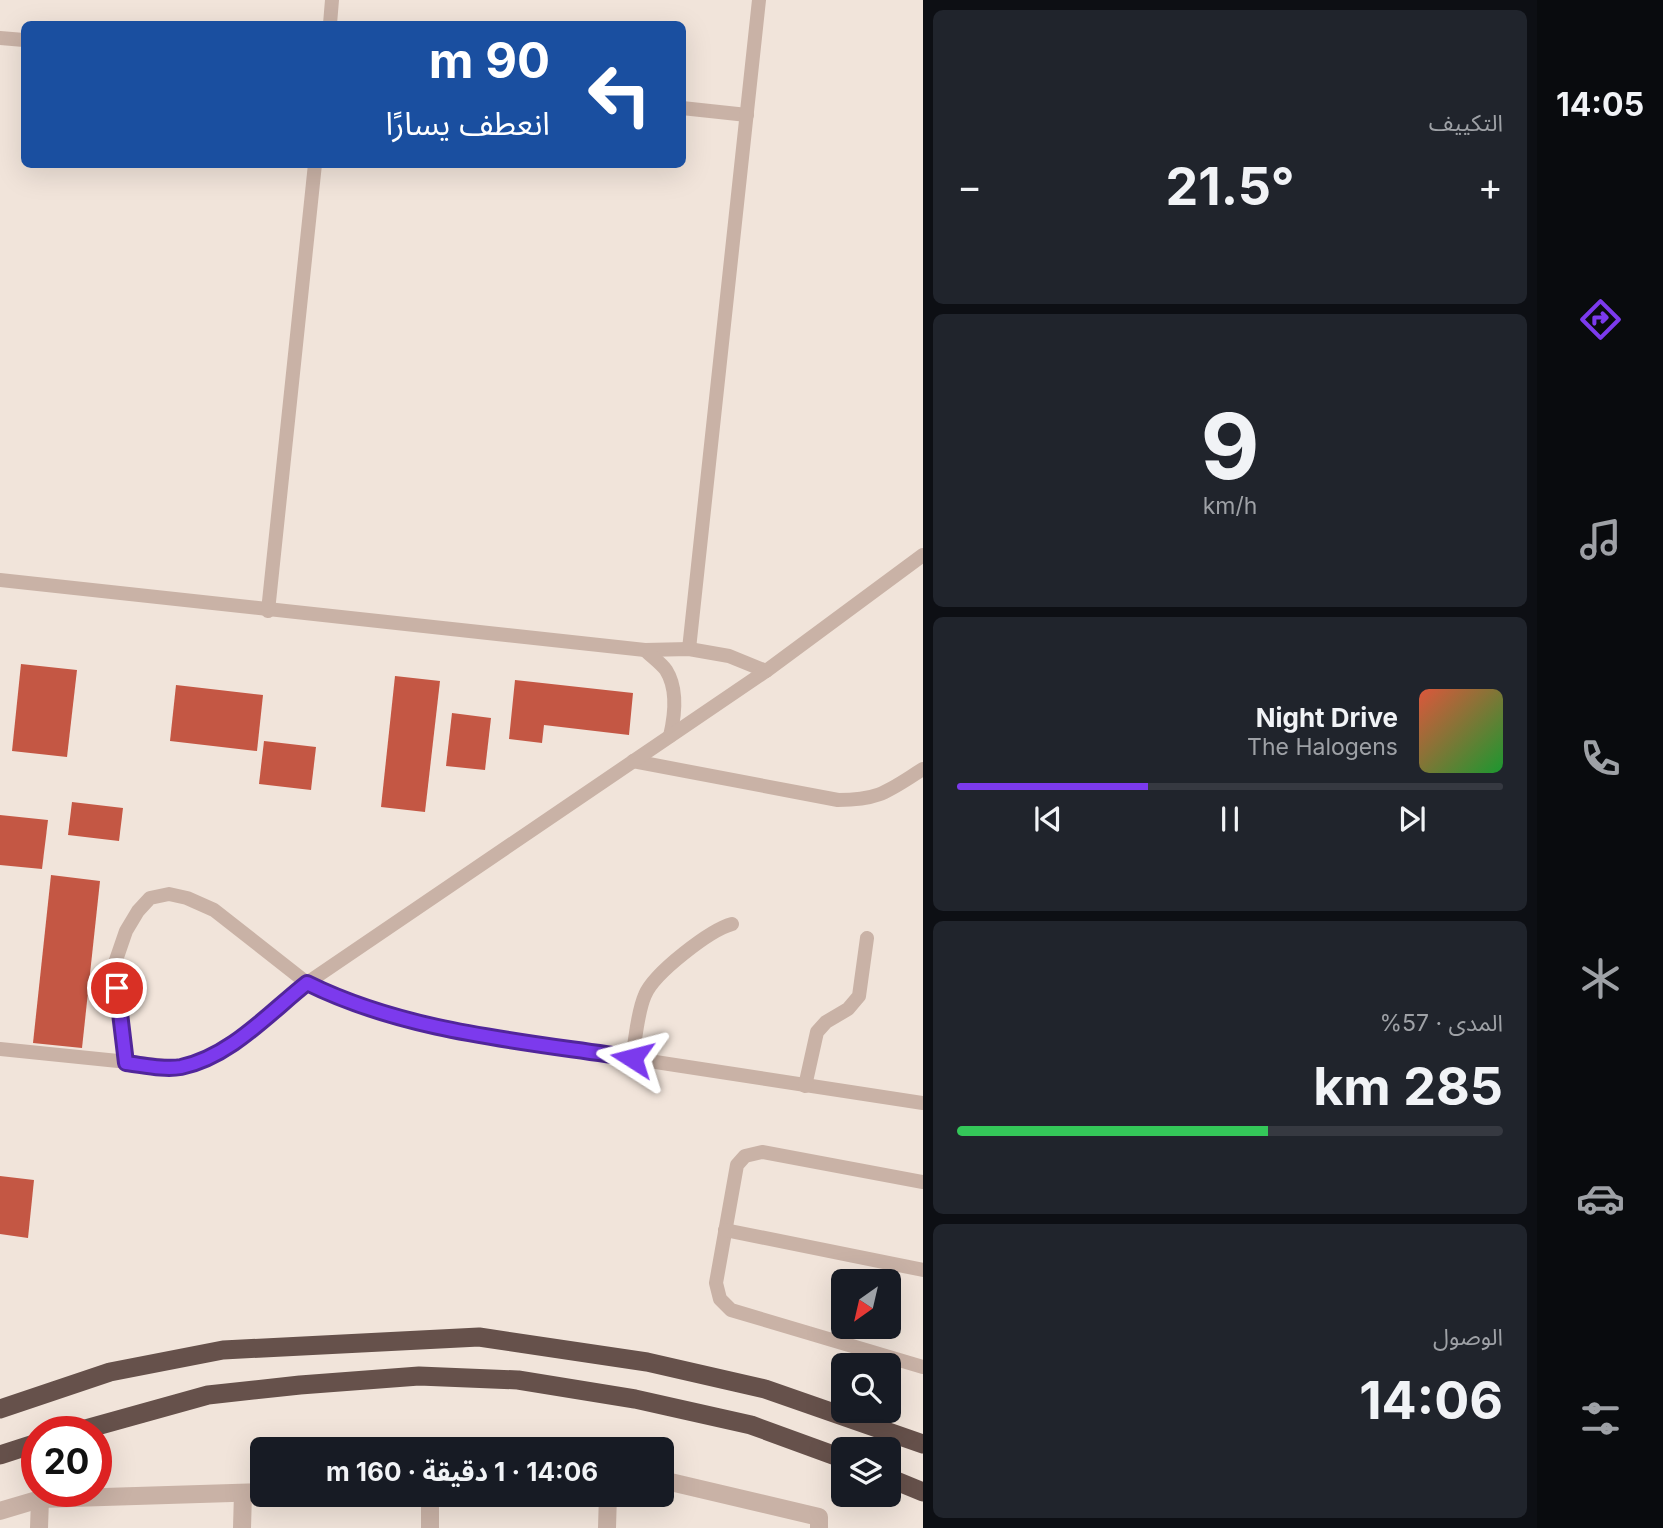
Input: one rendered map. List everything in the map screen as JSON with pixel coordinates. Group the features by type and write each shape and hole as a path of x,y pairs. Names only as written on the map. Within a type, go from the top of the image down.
{"highway":[{"path":"0,1409 110,1372 223,1350 479,1338 647,1362 765,1389 923,1444"},
{"path":"112,1422 208,1395 300,1385 419,1376 518,1380 635,1399 751,1425 831,1454"},
{"path":"0,1455 21,1448"},
{"path":"901,1483 923,1492"}],"street":[{"path":"674,1483 819,1517 819,1528"},
{"path":"242,1528 243,1493"},
{"path":"112,1497 250,1493"},
{"path":"0,1511 21,1505"},
{"path":"39,1528 40,1507"},
{"path":"430,1507 430,1528"},
{"path":"607,1528 608,1507"}],"lane":[{"path":"330,21 332,0"},
{"path":"689,649 759,0"},
{"path":"0,38 21,40"},
{"path":"686,108 747,115"},
{"path":"268,611 315,168"},
{"path":"0,1049 177,1067 205,1060 227,1048 307,983 766,671 923,555"},
{"path":"0,580 645,650 689,649 729,656 766,671"},
{"path":"645,650 666,670 673,692 675,715 670,736"},
{"path":"633,761 838,800 861,800 882,795 923,769"},
{"path":"126,1063 115,963 126,931 138,911 150,898 169,894 187,898 214,910 307,983 339,999 371,1009 460,1032 923,1103"},
{"path":"632,1058 643,999 652,983 708,936 732,924"},
{"path":"805,1086 817,1032 826,1022 854,1004 859,996 867,938"},
{"path":"923,1182 762,1152 750,1153 737,1165 716,1283 720,1299 731,1310 923,1367"},
{"path":"725,1230 923,1270"}],"building":[{"path":"21,664 77,670 67,757 12,751"},
{"path":"395,676 440,681 425,812 381,807"},
{"path":"515,680 633,693 629,735 544,725 542,743 509,739"},
{"path":"176,685 263,695 257,751 170,741"},
{"path":"452,713 491,718 485,770 446,766"},
{"path":"264,741 316,747 311,790 259,784"},
{"path":"72,802 123,808 119,841 68,835"},
{"path":"0,815 48,820 42,869 0,865"},
{"path":"51,875 100,881 82,1048 33,1043"},
{"path":"0,1176 34,1180 28,1238 0,1234"}],"route":[{"path":"117,988 126,1063 177,1067 205,1060 227,1048 307,983 339,999 460,1032 632,1058"}]}
